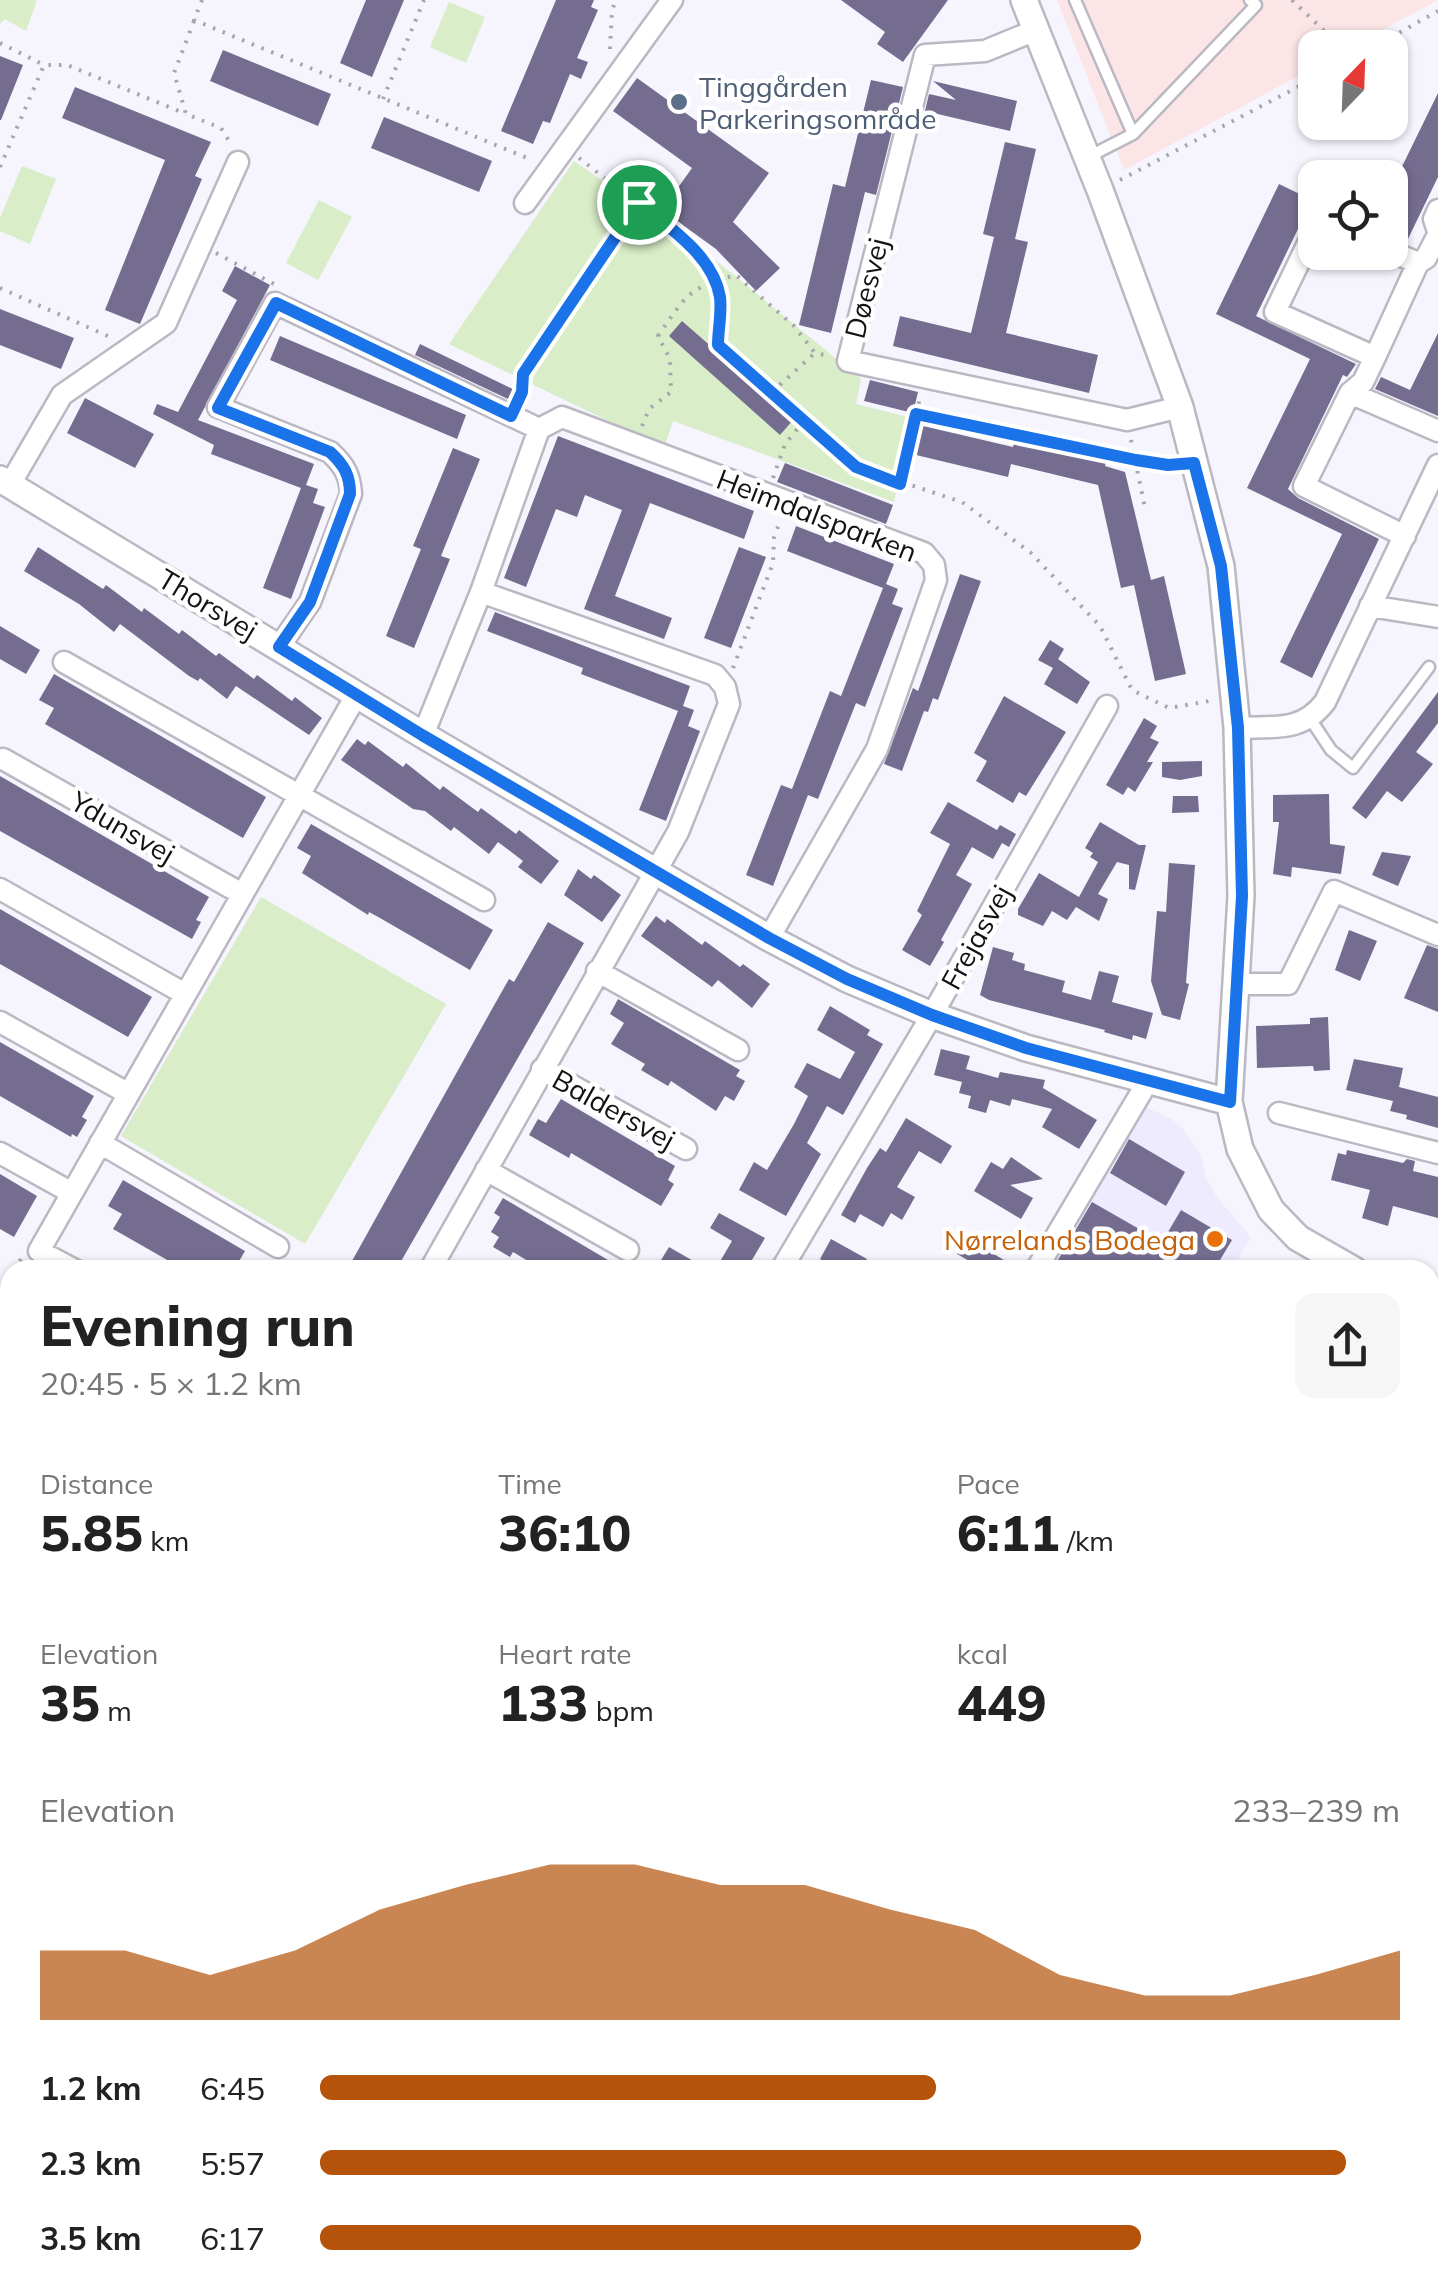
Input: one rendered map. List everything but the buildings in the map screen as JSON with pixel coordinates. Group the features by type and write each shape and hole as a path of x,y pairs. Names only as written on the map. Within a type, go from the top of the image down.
{"street":[{"path":"525,203 672,0"},
{"path":"1024,0 1100,190 1180,408 1221,566 1238,728 1242,896 1230,1102 1240,1149 1272,1210 1298,1238 1334,1260"},
{"name":"Døesvej","path":"1036,30 985,51 925,54 848,361 1128,420 1180,408"},
{"path":"5,482 62,395 166,324 238,162"},
{"path":"1405,536 1304,486 1350,393 1363,382 1418,263 1426,258 1438,233 1434,219 1438,210"},
{"path":"1408,259 1418,263"},
{"path":"1298,264 1275,312 1375,358"},
{"path":"276,303 218,408 330,452 344,465 350,480 350,494 310,602 279,647"},
{"name":"Heimdalsparken","path":"276,303 539,429 562,417 924,554 934,565 936,580 878,749 769,938"},
{"path":"1350,393 1438,431"},
{"path":"422,735 480,592 539,429"},
{"path":"1238,728 1311,720 1325,702 1438,465"},
{"name":"Thorsvej","path":"5,482 422,735 769,938 847,979 932,1015 1026,1048 1230,1102"},
{"path":"480,592 715,675 726,686 729,704 678,832 656,870"},
{"path":"1370,606 1438,617"},
{"path":"64,662 484,900"},
{"path":"58,1260 39,1250 358,694"},
{"name":"Frejasvej","path":"787,1260 932,1015 1107,706"},
{"name":"Ydunsvej","path":"3,759 242,894"},
{"name":"Baldersvej","path":"436,1260 656,870"},
{"path":"0,889 185,994"},
{"path":"1236,984 1288,984 1334,891 1438,935"},
{"path":"597,971 738,1050"},
{"path":"0,1022 128,1094"},
{"name":"Baldersvej","path":"542,1069 686,1149"},
{"path":"1042,1260 1148,1080"},
{"path":"1279,1114 1438,1153"},
{"path":"100,1143 278,1247"},
{"path":"0,1152 72,1193"},
{"path":"486,1170 628,1250"}],"lane":[{"path":"1074,0 1133,134"},
{"path":"1087,158 1133,134 1256,5 1250,0"},
{"path":"1311,720 1331,750 1352,768 1430,667"}],"path":[{"path":"186,114 174,73 202,0"},
{"path":"382,99 424,0"},
{"path":"609,58 616,0"},
{"path":"1292,0 1323,30"},
{"path":"1405,30 1438,12"},
{"path":"194,20 550,168"},
{"path":"0,43 44,66 68,66 221,128 238,162"},
{"path":"0,167 44,66"},
{"path":"1100,190 1298,87"},
{"path":"565,147 697,250 720,297 718,345 856,467 962,502 1031,553 1100,626 1132,690 1169,708 1235,697"},
{"path":"511,416 522,392 523,374 639,202"},
{"path":"200,245 275,285 276,303"},
{"path":"635,445 649,409 671,392 670,359 658,336 688,294 714,281 736,275 794,326 815,353 848,361"},
{"path":"0,288 107,335 127,350"},
{"path":"772,392 815,353"},
{"path":"900,484 916,414 1136,460 1168,465 1194,463"},
{"path":"1128,420 1145,508"},
{"path":"726,686 773,563 785,444 804,422"}],"shaded area":[{"path":"1057,0 1438,0 1382,30 1298,30 1298,76 1124,170"},
{"path":"1143,1106 1170,1118 1183,1129 1201,1154 1206,1177 1216,1196 1251,1237 1238,1260 1051,1260"}],"green space":[{"path":"0,0 37,0 26,31 5,19 0,24"},
{"path":"449,2 485,17 466,63 430,47"},
{"path":"574,161 703,250 861,379 856,404 912,418 894,502 673,421 664,448 449,344"},
{"path":"22,166 56,179 30,244 0,231 0,218"},
{"path":"319,200 352,217 318,280 286,263"},
{"path":"261,897 446,1004 305,1244 121,1136"}],"place":[{"name":"Tinggården Parkeringsområde","path":"679,102"},
{"name":"Nørrelands Bodega","path":"1215,1239"}],"route":[{"path":"639,202 697,250 720,297 718,345 856,467 900,484 916,414 1136,460 1168,465 1194,463 1221,566 1238,728 1242,896 1230,1102 1026,1048 932,1015 847,979 769,938 279,647 310,602 350,494 350,480 344,465 330,452 218,408 276,303 511,416 522,392 523,374 639,202"}]}
